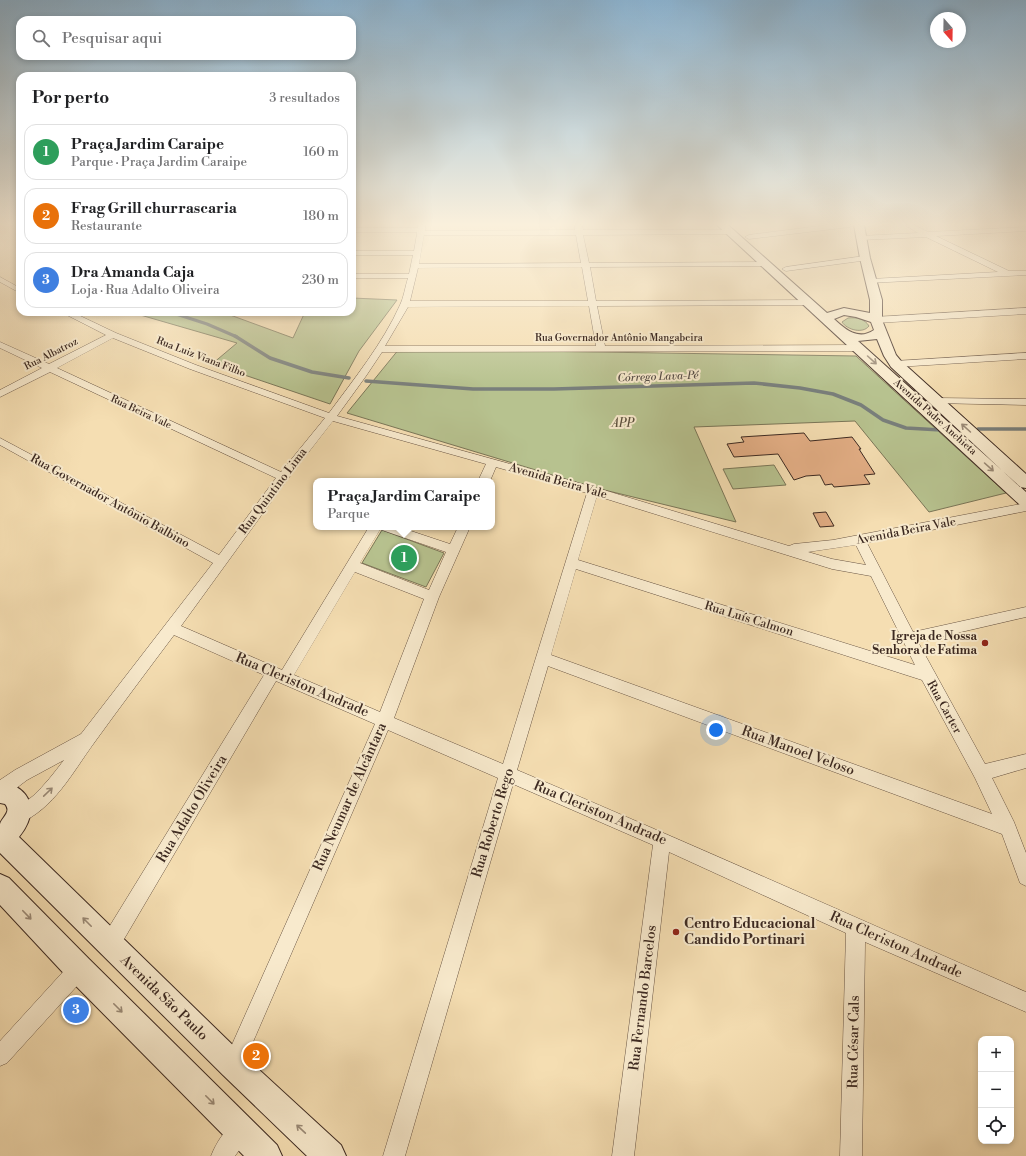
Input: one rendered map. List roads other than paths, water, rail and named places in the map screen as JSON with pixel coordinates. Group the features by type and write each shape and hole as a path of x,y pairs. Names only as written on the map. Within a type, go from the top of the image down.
{"street":[{"path":"0,279 16,289"},
{"name":"Rua Quintino Lima","path":"18,816 37,803 58,782 87,739 172,628 220,561 283,477 331,417 380,349 405,304 411,279"},
{"path":"588,279 601,349"},
{"name":"Avenida Padre Anchieta","path":"782,279 1026,501"},
{"path":"798,279 807,286"},
{"path":"871,281 911,279"},
{"name":"Avenida Padre Anchieta","path":"871,281 876,300 878,325 890,356 896,364 935,401 1020,471 1026,482"},
{"path":"0,291 11,287"},
{"path":"827,319 832,314 866,306 876,300"},
{"path":"405,304 809,303"},
{"path":"828,304 844,312 860,314 878,325 1026,311"},
{"name":"Rua Luiz Viana Filho","path":"73,316 113,335 193,367 331,417"},
{"path":"843,334 865,337 876,334 878,325"},
{"name":"Rua Albatroz","path":"0,394 113,335"},
{"name":"Rua Beira Vale","path":"0,345 48,369 283,477"},
{"name":"Rua Governador Antônio Mangabeira","path":"380,349 858,348"},
{"path":"896,364 1026,356"},
{"path":"935,401 1026,402"},
{"name":"Avenida Beira Vale","path":"331,417 593,491 832,564 875,572"},
{"name":"Rua Governador Antônio Balbino","path":"0,441 220,561"},
{"path":"485,478 493,462"},
{"name":"Rua Roberto Rego","path":"394,1156 593,491"},
{"name":"Avenida Beira Vale","path":"784,549 822,547 1026,507"},
{"name":"Rua Adalto Oliveira","path":"110,944 372,530"},
{"path":"395,530 454,550"},
{"name":"Rua Neumar de Alcântara","path":"233,1065 385,720 432,597 463,530"},
{"name":"Rua Carter","path":"859,539 926,675 981,773 1008,828 1026,877"},
{"name":"Rua Luís Calmon","path":"572,563 926,675"},
{"path":"351,565 432,597"},
{"path":"908,639 1026,612"},
{"name":"Rua Cleriston Andrade","path":"172,628 279,676 385,720 662,840 856,928 1026,1002"},
{"name":"Rua Manoel Veloso","path":"543,658 1008,828"},
{"name":"Rua Quintino Lima","path":"0,791 21,775 87,739"},
{"path":"981,773 1026,761"},
{"path":"0,791 8,793 15,798 19,806 18,816"},
{"name":"Avenida São Paulo","path":"18,816 11,828 1,838 233,1065 330,1156"},
{"name":"Rua Fernando Barcelos","path":"623,1156 662,840"},
{"path":"0,887 79,969 266,1156"},
{"name":"Rua César Cals","path":"851,1156 856,928"},
{"path":"0,1056 79,969"},
{"path":"222,1156 240,1130"}],"waterway":[{"name":"Córrego Lava-Pé","path":"182,316 207,324 236,336"},
{"name":"Córrego Lava-Pé","path":"236,336 270,358 312,372 349,378"},
{"name":"Córrego Lava-Pé","path":"366,381 473,389 554,389 754,383 800,388 833,394 861,405 883,420 906,428 941,430"},
{"name":"Córrego Lava-Pé","path":"978,429 1026,429"}],"place":[{"name":"Praça Jardim Caraipe","path":"404,558"},
{"name":"Igreja de Nossa Senhora de Fatima","path":"985,643"},
{"name":"Centro Educacional Candido Portinari","path":"676,932"},
{"name":"Dra Amanda Caja","path":"76,1010"},
{"name":"Frag Grill churrascaria","path":"256,1056"}],"park label":[{"name":"APP","path":"623,423"}]}
